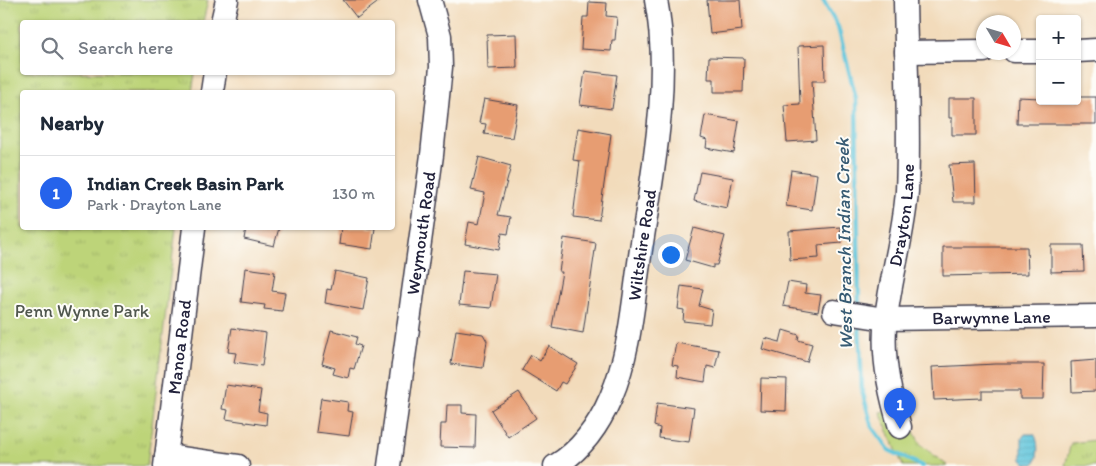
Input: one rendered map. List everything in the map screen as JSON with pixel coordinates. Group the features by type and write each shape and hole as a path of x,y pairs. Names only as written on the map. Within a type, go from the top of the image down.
{"street":[{"path":"222,20 226,0"},
{"name":"Weymouth Road","path":"389,466 432,155 441,67 440,36 430,0"},
{"name":"Wiltshire Road","path":"555,466 589,438 602,417 612,395 627,348 659,129 662,55 656,0"},
{"name":"Drayton Lane","path":"900,427 889,393 885,354 885,319 901,243 906,190 905,0"},
{"path":"1081,50 1096,50"},
{"path":"906,52 976,51"},
{"path":"1021,51 1036,51"},
{"path":"212,90 215,75"},
{"name":"Manoa Road","path":"166,461 194,230"},
{"name":"Barwynne Lane","path":"834,311 885,319 1096,316"},
{"path":"166,461 238,466"}],"green space":[{"name":"Penn Wynne Park","path":"0,0 208,0 203,20 20,20 20,75 195,75 192,90 20,90 20,230 176,230 147,466 0,466"},
{"path":"901,408 921,445 948,466 903,466 880,412"},
{"path":"1096,440 1096,466 1065,466 1071,443"}],"water":[{"path":"1025,434 1034,434 1037,440 1038,453 1034,464 1026,464 1022,460 1022,438"}],"building":[{"path":"343,0 381,0 357,18"},
{"path":"707,0 740,0 742,30 710,34"},
{"path":"589,2 607,3 606,16 617,17 615,40 612,40 611,51 581,49 583,17 588,17"},
{"path":"516,34 517,68 488,69 487,35"},
{"path":"824,45 825,81 812,81 816,140 787,142 784,105 800,104 798,46"},
{"path":"709,57 744,58 743,92 714,92 714,79 708,79"},
{"path":"585,71 617,75 612,109 580,105"},
{"path":"1018,97 1036,98 1036,105 1081,105 1081,97 1096,97 1096,124 1017,124"},
{"path":"949,98 976,98 976,135 952,135 952,118 949,118"},
{"path":"484,99 518,105 512,138 484,134 486,124 479,123"},
{"path":"705,115 739,121 734,153 706,148 707,140 701,138"},
{"path":"578,128 611,134 599,220 573,217 580,161 573,160"},
{"path":"479,157 511,166 498,215 511,217 508,234 502,233 499,250 465,244 469,222 479,224 485,193 471,190"},
{"path":"975,164 976,202 953,202 949,165"},
{"path":"791,170 817,174 812,210 786,206"},
{"path":"700,172 733,178 727,208 694,201"},
{"path":"840,227 842,243 818,245 819,258 790,260 789,231"},
{"path":"694,228 725,236 717,265 713,265 713,268 685,260"},
{"path":"246,230 278,230 274,246 244,239"},
{"path":"341,230 375,230 372,249 339,244"},
{"path":"564,238 596,243 583,333 552,327 562,272 559,272"},
{"path":"1051,245 1083,245 1084,271 1051,272"},
{"path":"943,247 1027,247 1028,274 943,276"},
{"path":"245,268 275,272 272,291 285,293 282,311 264,309 265,305 241,302"},
{"path":"335,271 369,278 363,310 325,303 327,289 331,290"},
{"path":"463,271 496,274 491,308 459,305"},
{"path":"788,282 806,285 805,293 821,295 818,312 783,306"},
{"path":"681,286 703,289 699,306 712,310 710,324 683,321 684,310 678,309"},
{"path":"232,328 266,333 262,366 234,362 236,353 228,352"},
{"path":"331,330 357,337 355,344 361,346 354,369 350,368 348,378 333,374 335,368 322,364"},
{"path":"456,330 483,334 487,341 483,368 451,364"},
{"path":"783,330 799,335 798,340 812,344 807,362 762,349 765,338 780,342"},
{"path":"676,343 719,350 715,368 707,366 705,382 677,377 678,366 672,365"},
{"path":"549,346 578,364 565,384 561,382 556,391 522,370 531,355 540,361"},
{"path":"1096,360 1096,391 1072,392 1071,362"},
{"path":"1044,364 1043,399 1020,399 1020,391 982,391 982,398 934,400 932,367"},
{"path":"761,378 787,379 786,411 760,410"},
{"path":"226,385 261,390 258,411 267,413 266,425 226,419 228,410 222,409"},
{"path":"519,392 536,418 508,437 491,410"},
{"path":"321,398 348,402 347,411 353,412 349,436 316,432"},
{"path":"657,403 694,408 689,442 659,438 660,428 654,426"},
{"path":"447,405 462,405 462,413 476,414 475,448 440,447 441,424 446,424"}],"waterway":[{"name":"West Branch Indian Creek","path":"823,0 838,27 856,99 859,307"},
{"name":"West Branch Indian Creek","path":"859,323 862,390 872,427 889,450 922,466"}],"place":[{"name":"Indian Creek Basin Park","path":"900,429"}]}
